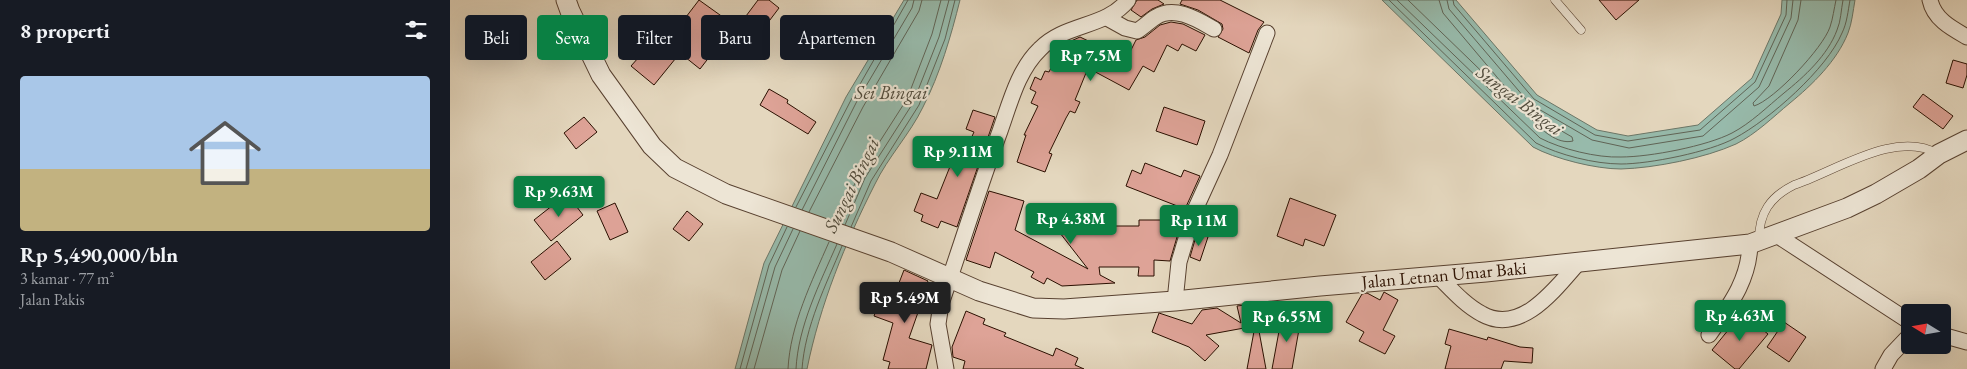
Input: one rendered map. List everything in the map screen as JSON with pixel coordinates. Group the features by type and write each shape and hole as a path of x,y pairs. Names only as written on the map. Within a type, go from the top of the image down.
{"street":[{"name":"Jalan Letnan Umar Baki","path":"566,0 602,75 652,146 676,168 703,184 726,194 891,252 988,295 1033,308 1064,309 1175,301 1579,262 1761,240 1847,208 1876,194 1919,169 1938,154 1967,140"},
{"path":"946,369 938,324 941,304 986,169 1017,85 1029,62 1040,48 1054,37 1107,18 1120,10 1128,0"},
{"path":"1930,0 1935,14 1942,21 1967,37"},
{"path":"1107,18 1125,28 1137,31 1162,14 1175,12 1214,29"},
{"path":"1175,301 1179,262 1194,212 1220,155 1267,33"},
{"path":"1709,335 1742,285 1750,258 1761,240 1901,317"},
{"path":"1438,276 1477,311 1502,320 1515,319 1531,310 1555,289 1579,262"},
{"path":"1951,338 1967,342"},
{"path":"1883,369 1891,355 1901,344"}],"lane":[{"path":"1555,0 1581,30"},
{"path":"1761,240 1759,226 1762,213 1776,196 1794,186 1892,147 1918,146 1928,148 1938,154"}],"water":[{"name":"Sei Bingai","path":"904,0 960,0 935,81 918,117 880,174 844,252 826,298 807,369 735,369 764,263 846,97 868,60 894,60 894,17"},
{"name":"Sungai Bingai","path":"1382,0 1456,0 1537,95 1597,130 1628,136 1698,125 1752,78 1781,14 1782,0 1855,0 1848,33 1831,63 1807,88 1750,135 1736,144 1695,158 1634,168 1611,169 1553,156 1533,147"}],"building":[{"path":"699,0 720,15 701,15 701,60 707,60 700,69 689,60 691,60 691,15 688,15"},
{"path":"758,0 769,0 779,8 770,20 770,15 747,15"},
{"path":"1137,0 1158,0 1164,4 1152,9 1141,17 1131,10"},
{"path":"1182,0 1220,0 1264,22 1258,30 1249,53 1218,37 1223,29 1222,24 1198,10 1180,4"},
{"path":"1599,0 1639,0 1616,20"},
{"path":"1171,22 1183,24 1205,35 1196,51 1182,44 1178,51 1167,45 1154,72 1143,66 1129,90 1088,68 1075,100 1080,102 1075,113 1070,111 1066,118 1049,153 1052,154 1045,172 1017,162 1026,135 1024,135 1038,106 1031,103 1036,92 1030,89 1035,77 1041,80 1045,71 1049,72 1062,45 1080,37 1105,49 1107,44 1128,56 1136,40 1145,37 1160,25"},
{"path":"636,60 674,60 654,85 631,66"},
{"path":"1953,60 1967,64 1967,75 1963,88 1946,83"},
{"path":"769,89 788,100 787,103 816,122 808,134 760,105"},
{"path":"1923,94 1953,116 1943,129 1913,107"},
{"path":"1164,107 1205,121 1197,145 1156,131"},
{"path":"973,110 995,117 957,227 941,221 938,228 921,221 923,215 914,211 921,193 937,199 951,164 958,167 974,132 966,129"},
{"path":"584,117 597,132 576,149 564,133"},
{"path":"1145,163 1181,177 1184,170 1200,176 1185,209 1126,186 1132,170 1141,174"},
{"path":"989,191 1024,201 1015,230 1088,269 1053,224 1074,208 1089,226 1139,226 1139,220 1182,220 1170,261 1154,260 1154,276 1138,276 1139,267 1099,267 1100,275 1115,283 1062,286 1047,278 1044,284 1031,277 1034,272 995,252 990,268 966,260"},
{"path":"567,194 583,215 551,241 534,220"},
{"path":"1290,198 1336,215 1324,246 1305,239 1303,246 1277,236"},
{"path":"615,203 628,232 610,240 597,211"},
{"path":"687,211 703,224 689,241 673,229"},
{"path":"1197,233 1208,237 1200,261 1190,257"},
{"path":"557,241 571,259 545,280 531,262"},
{"path":"904,270 928,281 925,287 933,290 928,303 922,301 909,338 932,345 926,369 888,369 890,362 883,360 893,323 874,316 881,297 892,301"},
{"path":"1384,292 1398,300 1383,330 1395,336 1385,354 1359,341 1364,332 1346,322 1362,294 1367,293 1380,300"},
{"path":"1254,304 1266,369 1247,369 1255,326 1206,335 1219,346 1205,361 1189,347 1152,332 1159,313 1192,324 1202,310 1217,308 1241,323 1237,306"},
{"path":"966,311 985,319 983,324 1006,333 1004,336 1053,356 1056,348 1078,358 1075,365 1084,369 963,369 965,361 953,357 952,347"},
{"path":"1742,313 1768,334 1739,369 1735,369 1712,350"},
{"path":"1282,315 1301,318 1292,369 1272,369"},
{"path":"1784,322 1806,337 1789,362 1767,347"},
{"path":"1449,329 1487,340 1488,337 1520,347 1533,348 1532,363 1504,361 1501,369 1445,369 1451,346 1445,344"}]}
